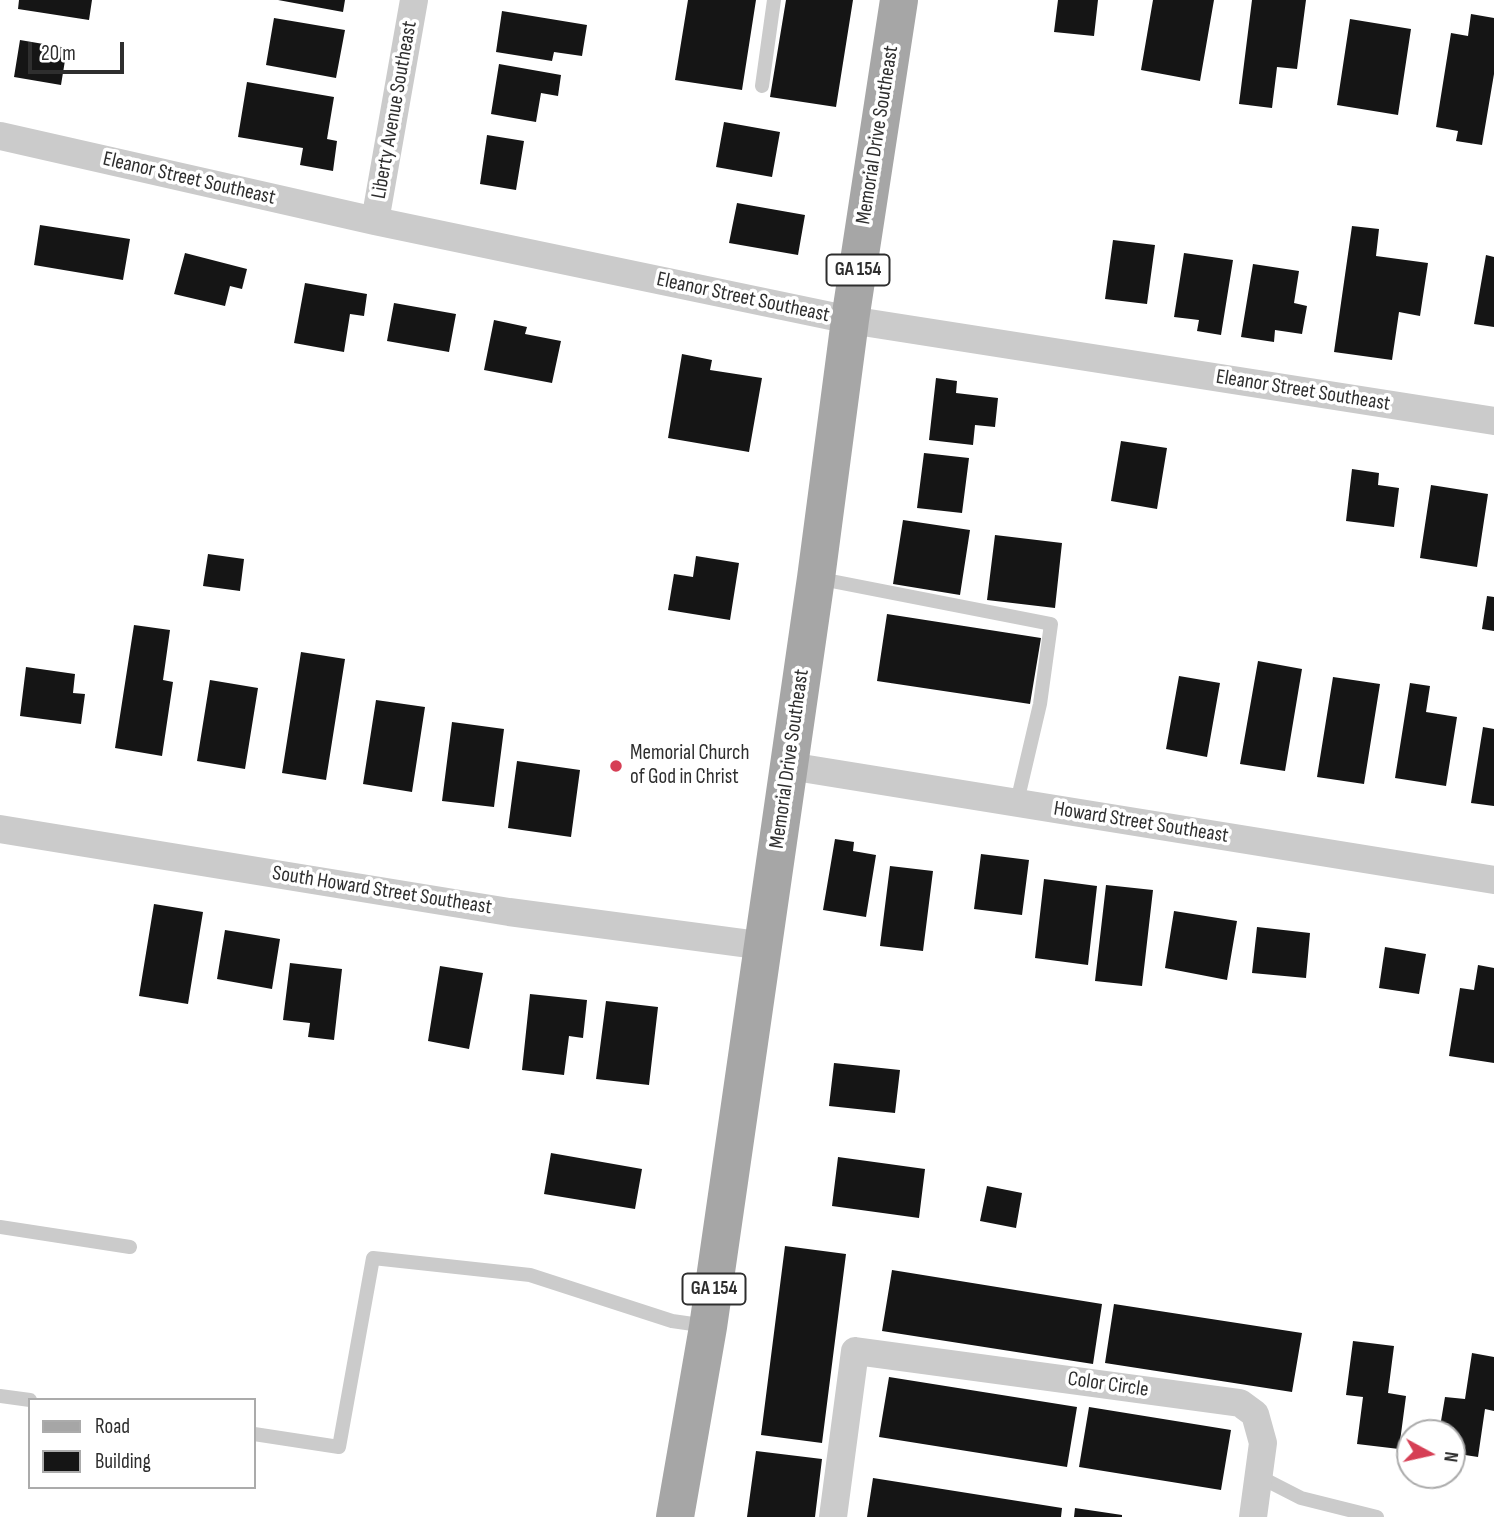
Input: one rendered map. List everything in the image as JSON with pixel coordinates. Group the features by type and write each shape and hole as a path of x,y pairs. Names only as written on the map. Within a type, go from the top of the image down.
{"main road":[{"name":"Memorial Drive Southeast","path":"675,1517 708,1327 765,946 850,320 899,0"}],"street":[{"name":"Liberty Avenue Southeast","path":"375,221 414,0"},
{"name":"Eleanor Street Southeast","path":"0,136 375,221 850,320 1494,421"},
{"name":"Howard Street Southeast","path":"789,766 1494,880"},
{"name":"South Howard Street Southeast","path":"0,829 509,912 765,946"},
{"name":"Color Circle","path":"833,1517 855,1351 1240,1403 1255,1414 1262,1443 1253,1517"}],"lane":[{"path":"762,86 774,0"},
{"path":"816,578 1051,624 1040,704 1017,802"},
{"path":"0,1227 130,1247"},
{"path":"256,1434 339,1447 373,1258 530,1275 672,1321 708,1327"},
{"path":"0,1396 28,1400"},
{"path":"1258,1476 1301,1498 1377,1517"}],"building":[{"path":"19,0 92,0 89,20 18,9"},
{"path":"278,0 345,0 343,12"},
{"path":"688,0 756,0 742,90 675,80"},
{"path":"786,0 853,0 836,107 770,97"},
{"path":"1058,0 1098,0 1094,36 1054,32"},
{"path":"1153,0 1214,0 1200,81 1141,70"},
{"path":"1252,0 1306,0 1297,69 1277,67 1272,108 1239,104"},
{"path":"502,11 587,25 582,56 554,52 552,61 496,52"},
{"path":"1471,14 1494,18 1494,74 1482,145 1456,141 1458,131 1436,127 1451,33 1468,36"},
{"path":"274,18 345,30 336,78 266,65"},
{"path":"1350,19 1411,29 1398,115 1337,105"},
{"path":"20,40 67,48 61,85 14,77"},
{"path":"499,64 561,75 558,96 541,93 536,122 491,114"},
{"path":"247,82 334,97 327,139 337,141 333,171 300,165 303,148 238,137"},
{"path":"724,122 780,132 772,177 716,167"},
{"path":"487,135 524,141 516,190 480,184"},
{"path":"737,203 805,215 798,255 729,243"},
{"path":"40,225 130,239 123,280 34,265"},
{"path":"1352,226 1379,229 1376,256 1428,263 1420,316 1399,312 1392,360 1334,352"},
{"path":"1113,240 1155,245 1147,304 1105,299"},
{"path":"185,253 247,269 242,289 230,286 225,306 174,294"},
{"path":"1184,253 1233,260 1221,335 1197,331 1199,320 1174,317"},
{"path":"1486,255 1494,257 1494,327 1474,324"},
{"path":"1253,264 1299,271 1294,303 1307,306 1302,334 1275,330 1274,342 1241,337"},
{"path":"305,283 367,294 364,316 350,314 344,352 294,343"},
{"path":"394,303 456,314 449,352 387,341"},
{"path":"494,320 527,327 525,334 561,341 552,383 484,370"},
{"path":"682,354 712,360 710,370 762,378 749,452 668,438"},
{"path":"936,378 957,381 956,393 998,398 995,427 975,425 973,445 929,440"},
{"path":"1121,441 1167,448 1157,509 1111,501"},
{"path":"924,453 969,458 962,513 917,508"},
{"path":"1352,469 1379,473 1378,485 1399,488 1394,527 1346,521"},
{"path":"1431,485 1488,494 1477,567 1420,558"},
{"path":"903,520 970,530 960,595 893,584"},
{"path":"995,535 1062,543 1055,608 987,600"},
{"path":"208,554 244,559 240,591 203,586"},
{"path":"696,556 739,563 730,620 668,610 674,574 693,577"},
{"path":"1487,596 1494,597 1494,631 1482,629"},
{"path":"887,614 1041,638 1030,704 877,681"},
{"path":"134,625 170,630 163,680 173,682 162,756 115,748"},
{"path":"301,652 345,659 326,780 282,773"},
{"path":"1258,661 1302,669 1285,771 1240,764"},
{"path":"26,667 75,674 73,693 85,694 81,724 20,716"},
{"path":"1179,676 1220,683 1207,757 1166,749"},
{"path":"1333,677 1380,684 1364,784 1317,777"},
{"path":"210,680 258,688 245,769 197,761"},
{"path":"1410,683 1430,686 1426,712 1457,717 1446,786 1395,778"},
{"path":"376,700 425,707 412,792 363,784"},
{"path":"452,722 504,729 494,807 442,801"},
{"path":"1483,727 1494,729 1494,806 1471,803"},
{"path":"517,761 580,770 571,837 508,828"},
{"path":"835,839 854,842 853,851 876,855 866,917 823,910"},
{"path":"981,854 1029,860 1022,915 974,909"},
{"path":"890,866 933,871 923,951 880,946"},
{"path":"1044,879 1097,886 1088,965 1035,958"},
{"path":"1106,885 1153,890 1142,986 1095,981"},
{"path":"154,904 203,912 188,1004 139,996"},
{"path":"1174,911 1237,921 1227,980 1165,968"},
{"path":"1257,927 1310,933 1306,978 1252,973"},
{"path":"225,930 280,939 272,989 217,979"},
{"path":"1385,947 1426,954 1419,994 1379,988"},
{"path":"290,963 342,969 334,1040 308,1037 310,1023 283,1020"},
{"path":"1478,965 1494,968 1494,1063 1449,1056 1460,988 1474,990"},
{"path":"440,966 483,973 469,1049 428,1041"},
{"path":"530,994 587,1000 583,1038 569,1036 564,1075 522,1070"},
{"path":"606,1001 658,1007 649,1085 596,1079"},
{"path":"834,1063 900,1070 895,1113 829,1106"},
{"path":"551,1153 642,1169 635,1209 544,1194"},
{"path":"838,1157 925,1169 919,1218 832,1206"},
{"path":"987,1186 1022,1193 1016,1228 980,1221"},
{"path":"785,1246 846,1254 822,1443 761,1435"},
{"path":"892,1270 1102,1304 1093,1364 882,1331"},
{"path":"1114,1304 1302,1333 1292,1392 1105,1363"},
{"path":"1353,1341 1394,1346 1388,1393 1406,1396 1403,1419 1396,1419 1396,1449 1357,1444 1363,1397 1346,1395"},
{"path":"1472,1353 1494,1357 1494,1411 1485,1409 1478,1457 1466,1455 1466,1419 1441,1419 1445,1397 1465,1399"},
{"path":"889,1377 1077,1407 1067,1467 879,1437"},
{"path":"1089,1407 1231,1430 1221,1490 1079,1467"},
{"path":"756,1451 822,1459 815,1517 747,1517"},
{"path":"873,1478 1062,1508 1061,1517 867,1517"},
{"path":"1075,1508 1122,1515 1122,1517 1074,1517"}],"place":[{"name":"Memorial Church of God in Christ","path":"616,766"}]}
